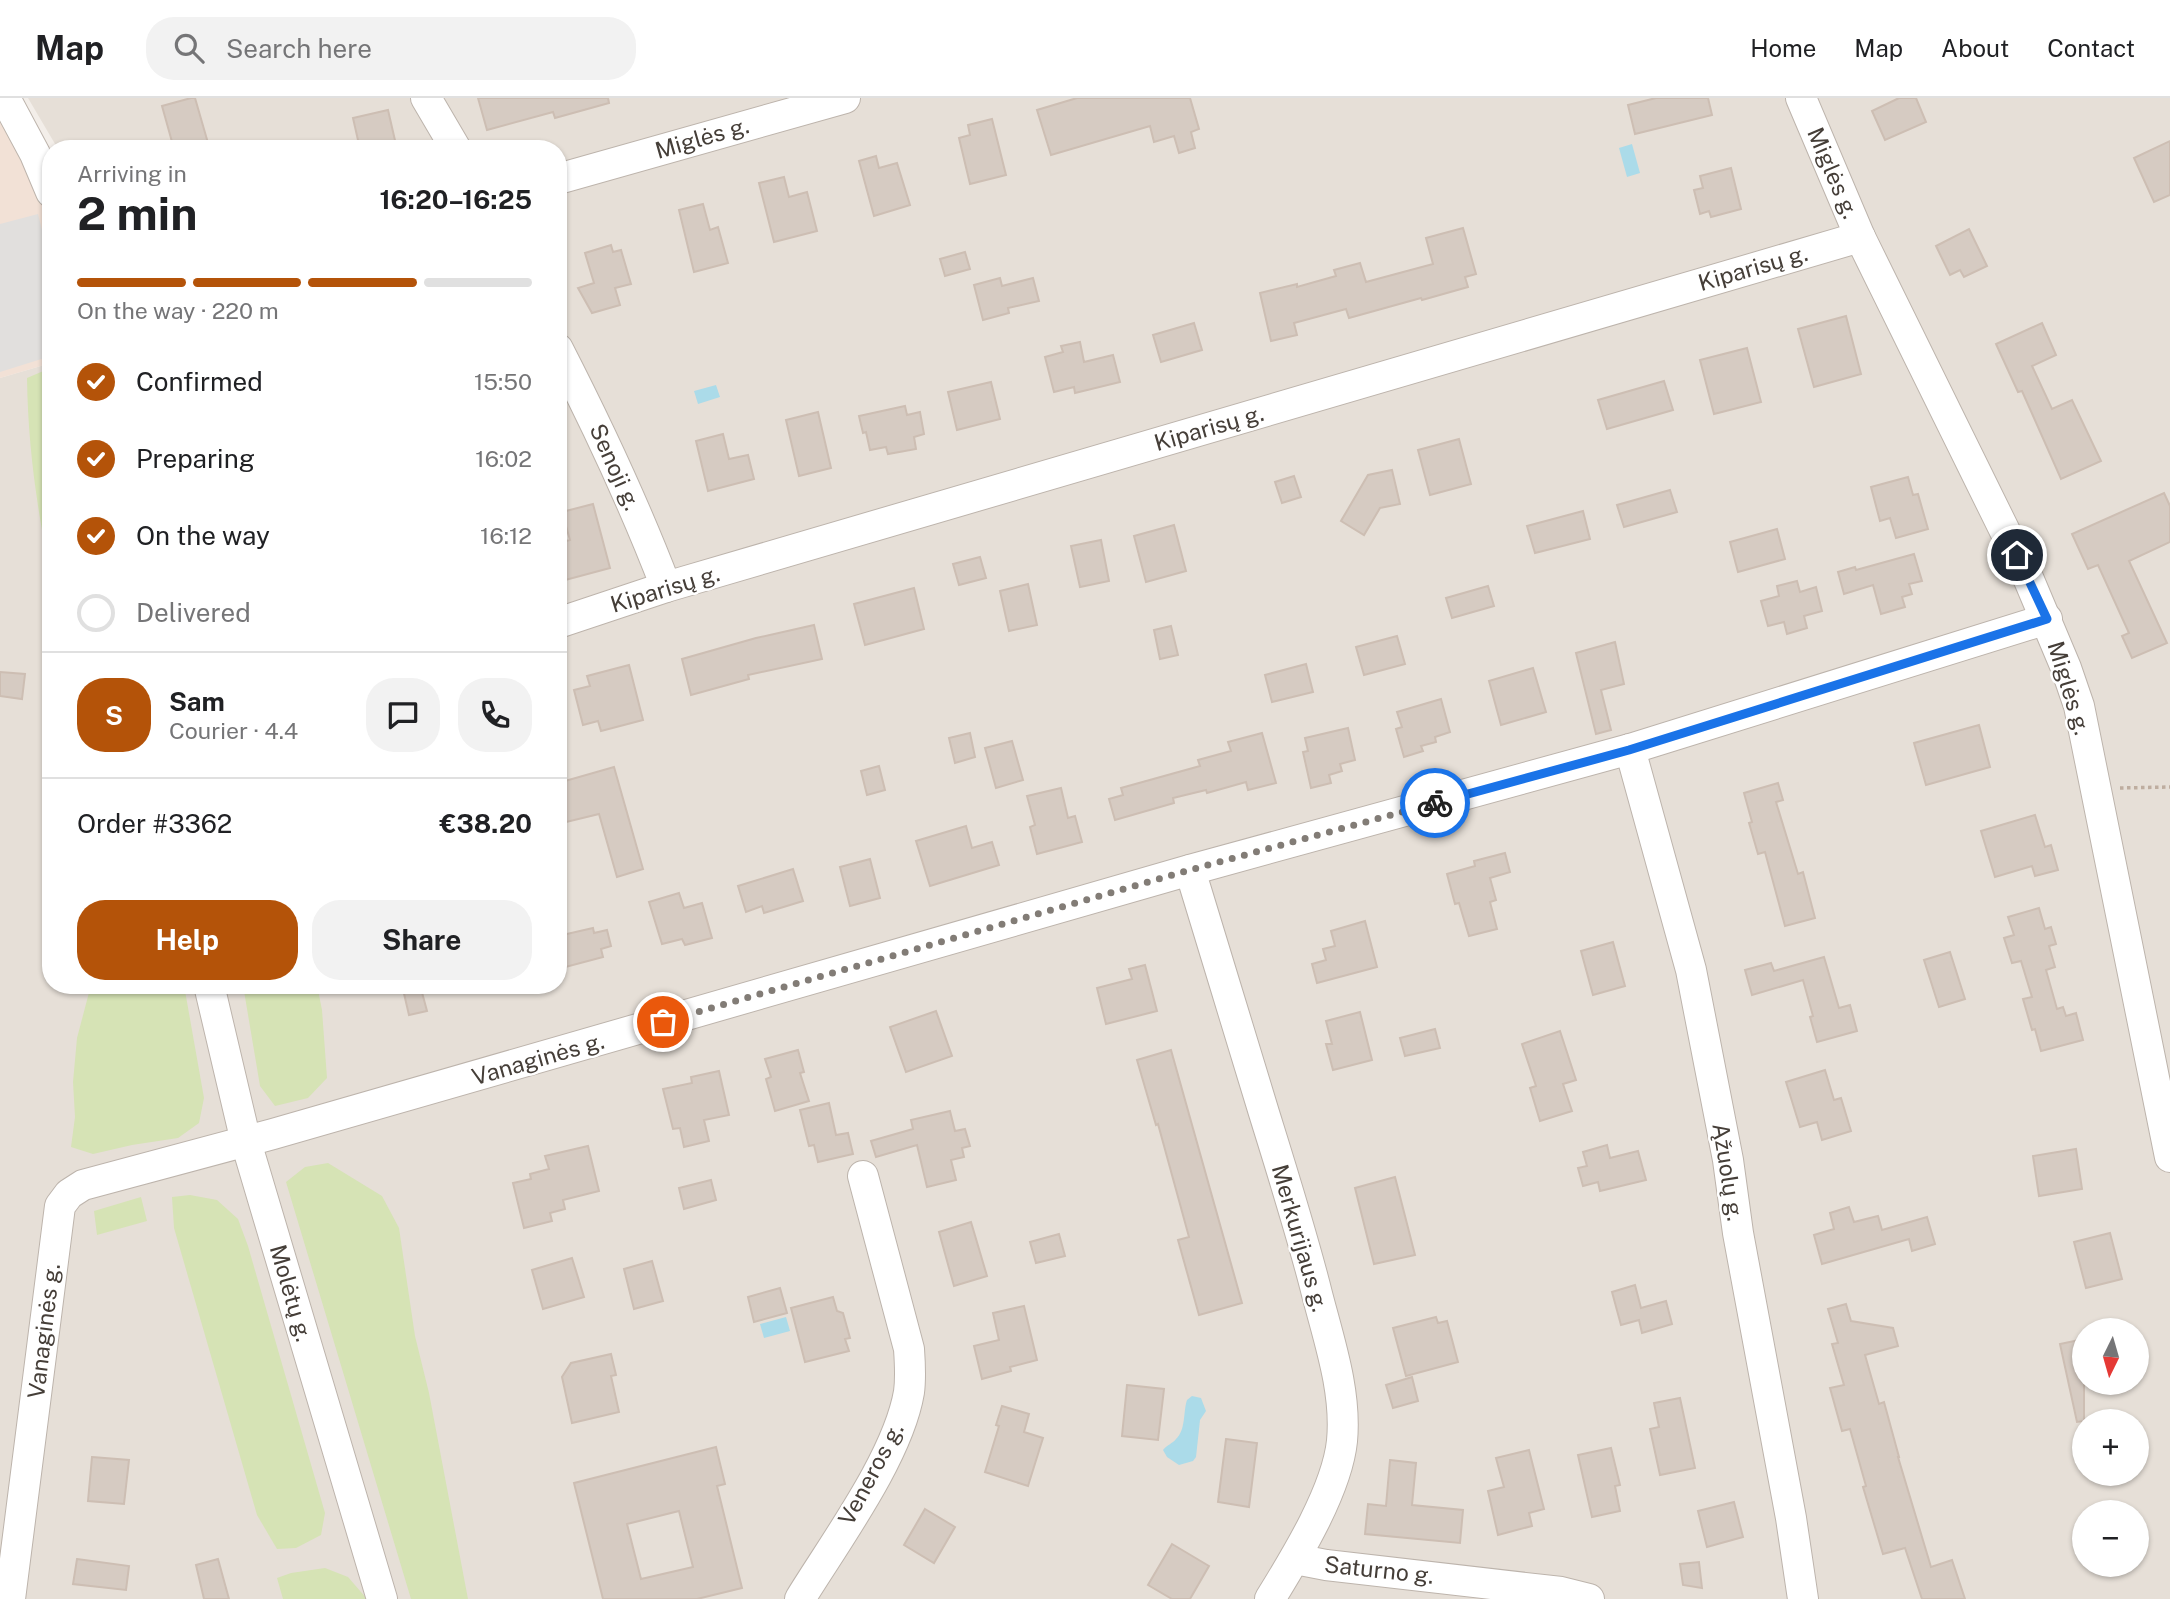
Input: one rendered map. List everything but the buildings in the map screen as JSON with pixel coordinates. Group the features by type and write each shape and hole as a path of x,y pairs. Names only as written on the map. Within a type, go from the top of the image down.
{"street":[{"path":"5,98 42,171"},
{"path":"426,98 451,140"},
{"name":"Miglės g.","path":"567,176 845,98"},
{"name":"Miglės g.","path":"1801,98 1860,237 2047,619 2079,706 2170,1157"},
{"name":"Kiparisų g.","path":"567,620 666,587 1860,237"},
{"name":"Senoji g.","path":"567,367 649,542 666,587"},
{"name":"Vanaginės g.","path":"10,1599 60,1206 69,1194 83,1185 246,1142 1190,870 1629,750 2047,619"},
{"name":"Ąžuolų g.","path":"1629,750 1690,970 1728,1160 1738,1233 1791,1518 1803,1599"},
{"name":"Merkurijaus g.","path":"1190,870 1304,1245 1334,1361 1341,1402 1343,1424 1338,1464 1295,1559 1270,1599"},
{"name":"Molėtų g.","path":"211,994 246,1142 382,1599"},
{"name":"Veneros g.","path":"800,1599 883,1461 909,1392 909,1349 863,1176"},
{"name":"Saturno g.","path":"1295,1559 1326,1565 1561,1592 1589,1599"}],"path":[{"path":"2095,787 2170,787"}],"shaded area":[{"path":"28,98 2170,98 2170,1599 0,1599 0,378 42,366 42,994 567,994 567,140 53,140"},
{"path":"0,117 42,195 42,366 0,378"},
{"path":"38,214 42,230 42,359 0,372 0,224"}],"green space":[{"path":"42,372 42,532 29,429 27,378"},
{"path":"89,994 186,994 204,1098 199,1123 178,1138 93,1154 71,1147 75,1117 73,1082 77,1038"},
{"path":"245,994 319,994 327,1078 308,1098 275,1106 260,1086"},
{"path":"328,1163 382,1196 399,1228 415,1336 429,1393 468,1599 411,1599 286,1182 305,1167"},
{"path":"190,1195 217,1200 238,1219 248,1246 325,1513 321,1535 296,1548 277,1549 257,1515 174,1228 172,1197"},
{"path":"141,1197 147,1221 97,1235 94,1211"},
{"path":"325,1568 348,1577 367,1599 283,1599 277,1578"}],"water":[{"path":"1632,144 1640,173 1627,177 1619,148"},
{"path":"716,385 720,397 698,404 694,391"},
{"path":"786,1317 790,1331 764,1338 760,1324"},
{"path":"1192,1396 1201,1398 1206,1411 1200,1420 1196,1457 1193,1461 1179,1465 1167,1457 1163,1450 1179,1435 1187,1400"}],"way so far":[{"path":"663,1022 1190,870 1435,803"}],"route":[{"path":"1435,803 1629,750 2047,619 2017,555"}]}
